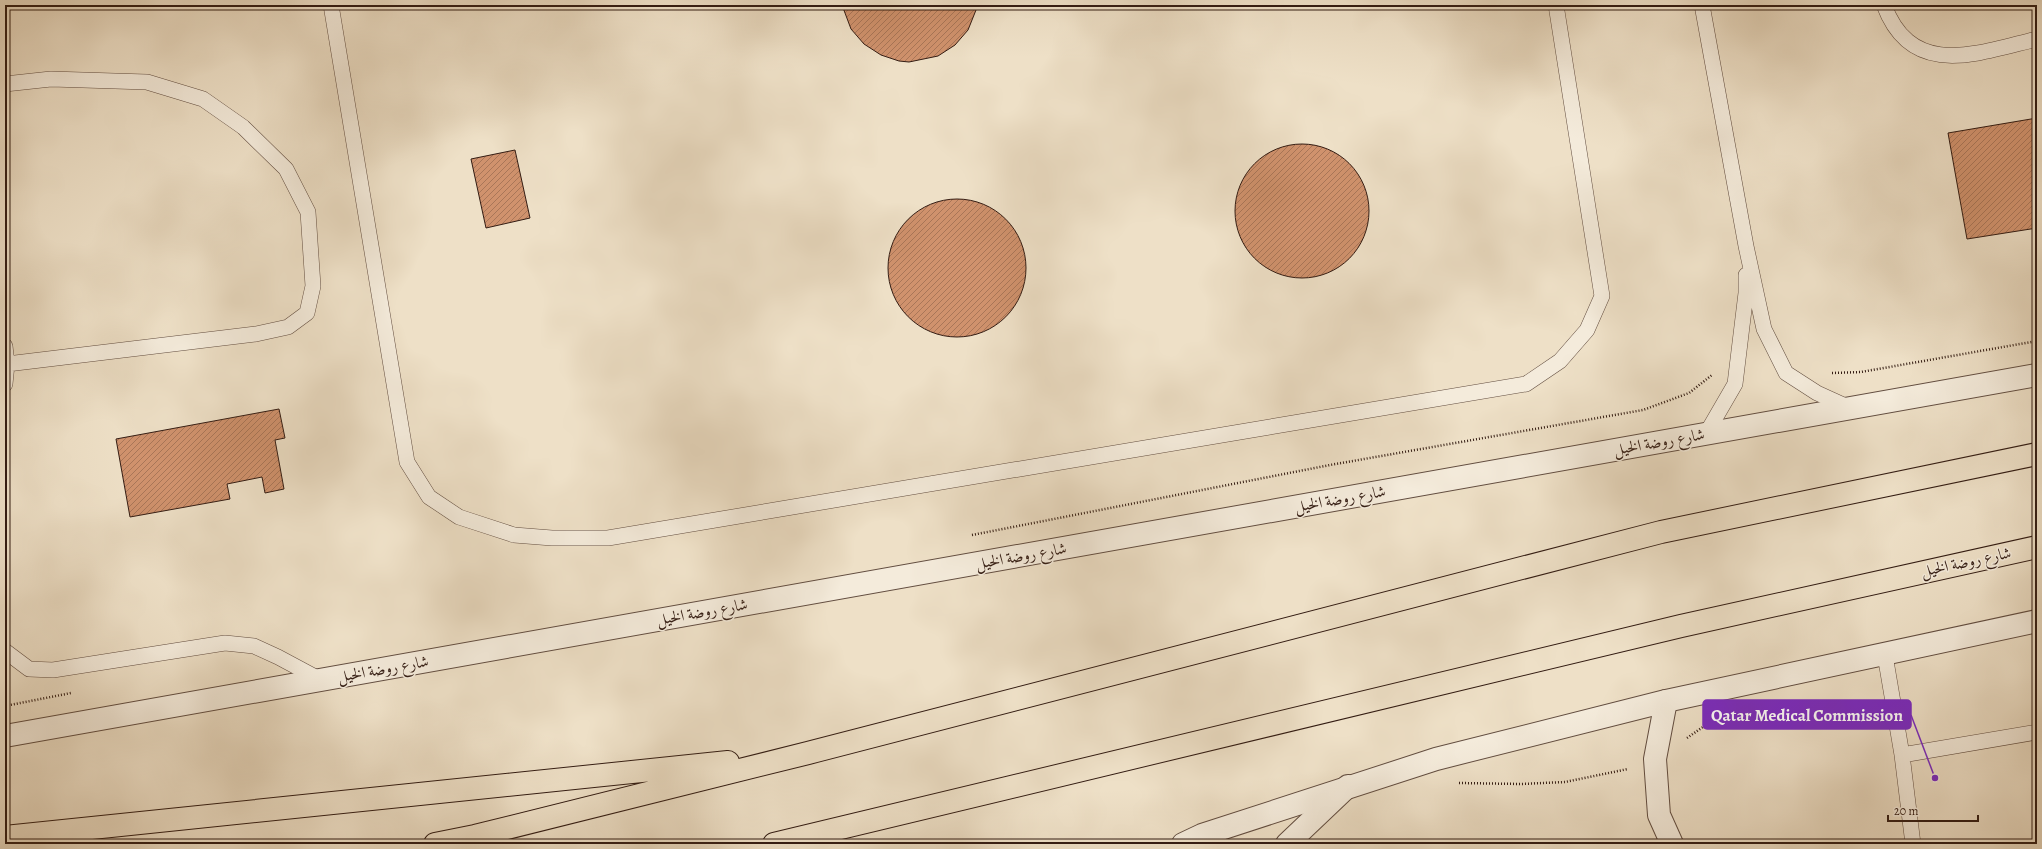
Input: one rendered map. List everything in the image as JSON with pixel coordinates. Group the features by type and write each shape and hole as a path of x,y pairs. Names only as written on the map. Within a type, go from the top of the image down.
{"highway":[{"path":"435,844 475,836 808,753 1661,532 2037,454"},
{"name":"شارع روضة الخيل","path":"774,844 1681,626 2037,546"},
{"path":"5,836 808,753"}],"street":[{"name":"شارع روضة الخيل","path":"5,736 2037,375"},
{"path":"1182,844 1202,835 1348,786 1436,759 1666,701 2037,621"},
{"path":"1666,701 1655,759 1659,815 1672,844"},
{"path":"1287,844 1348,786"}],"lane":[{"path":"331,5 407,462 429,497 459,517 514,536 608,538 1526,384 1560,361 1587,330 1602,296 1556,5"},
{"path":"1702,5 1746,246 1764,329 1786,373 1817,393 1850,408"},
{"path":"1884,5 1889,20 1904,38 1922,50 1943,56 1965,56 2037,39"},
{"path":"5,84 51,80 147,82 203,99 243,127 286,169 308,212 313,286 306,313 288,327 256,334 7,364"},
{"path":"1706,434 1735,384 1737,375 1746,293 1746,246"},
{"path":"5,346 7,364 5,384"},
{"path":"5,651 28,669 53,670 225,643 254,646 321,680"},
{"path":"1885,654 1902,755 1913,844"},
{"path":"1902,755 2037,732"}],"path":[{"path":"1826,374 1861,372 2037,341"},
{"path":"967,536 1330,465 1643,410 1689,393 1714,373 1737,375"},
{"path":"5,706 75,692"}],"building":[{"path":"842,5 978,5 968,30 955,45 938,56 909,62 899,61 881,55 864,44 851,29"},
{"path":"2037,118 2037,228 1967,239 1948,133"},
{"path":"1309,144 1334,152 1345,159 1354,168 1364,185 1368,198 1368,224 1364,237 1354,254 1345,263 1328,273 1315,277 1295,278 1270,270 1259,263 1250,254 1240,237 1236,224 1235,204 1243,179 1250,168 1259,159 1276,149 1289,145"},
{"path":"515,150 530,218 486,228 471,159"},
{"path":"964,199 984,204 996,210 1011,224 1021,241 1025,254 1025,282 1021,295 1015,307 1001,322 984,332 971,336 950,337 930,332 918,326 903,312 893,295 889,282 888,261 893,241 899,229 913,214 930,204 943,200"},
{"path":"279,409 285,438 275,440 284,489 265,493 262,477 227,484 230,499 130,517 116,439"}],"place":[{"name":"Qatar Medical Commission","path":"1935,778"}]}
